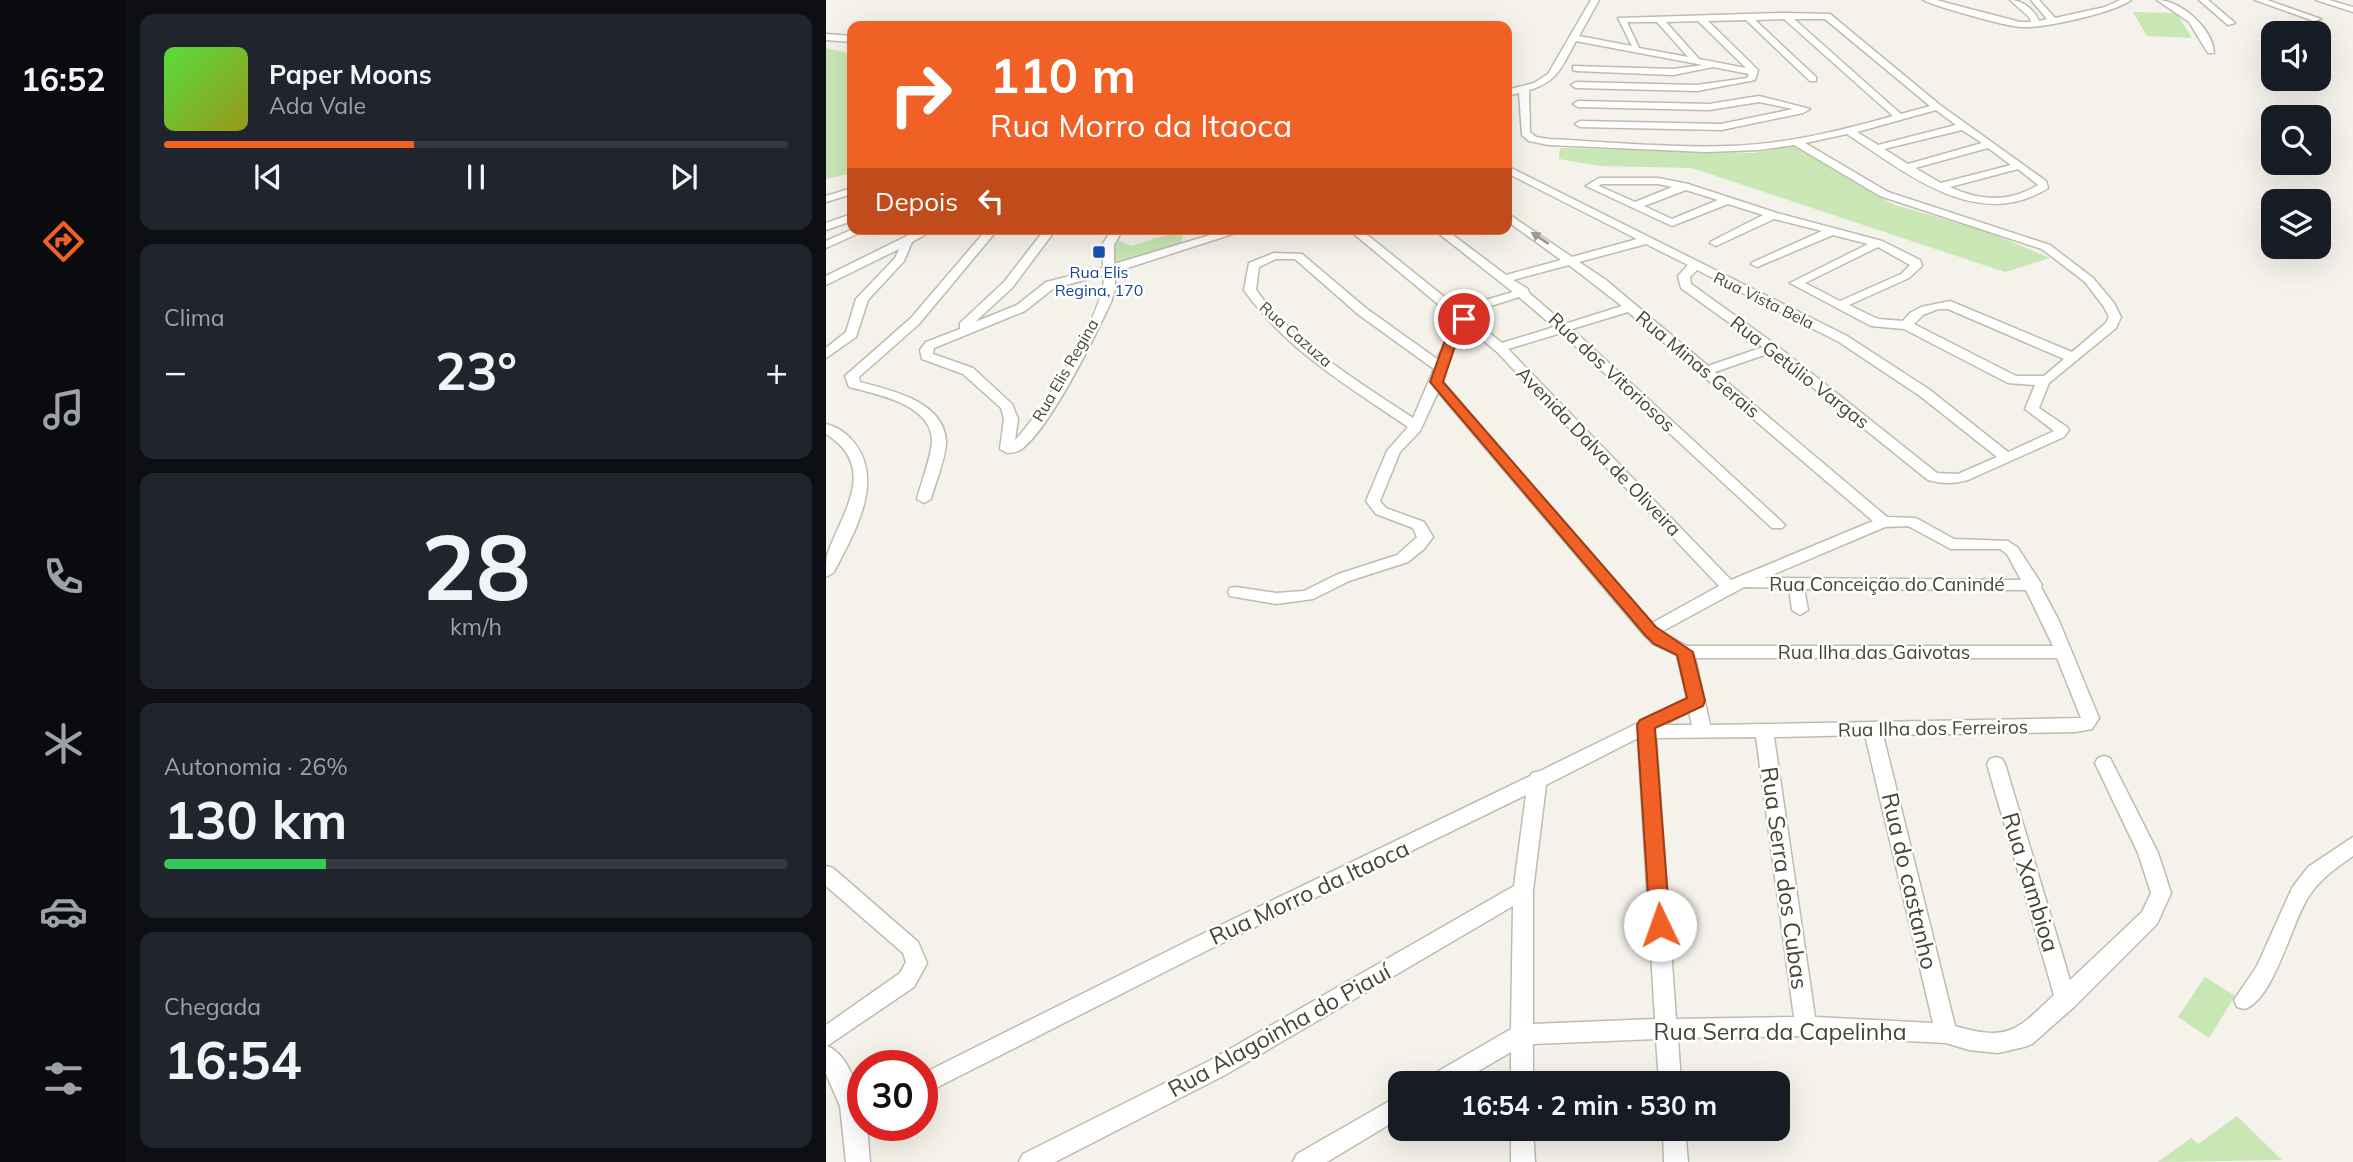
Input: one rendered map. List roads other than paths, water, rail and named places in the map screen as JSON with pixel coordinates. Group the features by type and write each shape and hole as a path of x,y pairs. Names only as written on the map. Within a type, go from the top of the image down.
{"street":[{"path":"1512,92 1547,81 1595,0"},
{"path":"1927,0 2020,25 2053,21 2127,0"},
{"path":"2014,0 2033,16 2036,24"},
{"path":"2035,0 2053,21"},
{"path":"2161,0 2190,15 2200,26 2211,51"},
{"path":"2203,0 2231,23"},
{"path":"2259,0 2318,19"},
{"path":"2292,0 2295,11"},
{"path":"2320,0 2353,10"},
{"path":"1961,8 1973,1"},
{"path":"1634,50 1636,46 1621,20 1784,15 1829,17 1937,107 2043,183 2043,188 2003,201 1987,203 1942,186 1848,130"},
{"path":"1784,15 1899,117"},
{"path":"1746,16 1814,79"},
{"path":"1699,17 1755,72"},
{"path":"1659,19 1696,61"},
{"path":"826,37 847,39"},
{"path":"1574,38 1755,72"},
{"path":"1564,56 1570,58 1576,68 1581,143"},
{"path":"1576,68 1672,72 1714,65"},
{"path":"1576,85 1697,88 1750,80 1755,72"},
{"path":"1524,89 1527,135 1544,142 1721,149 1762,147 1848,130 1937,107"},
{"path":"1578,104 1709,107 1759,99 1805,109 1721,127 1580,124"},
{"path":"1877,148 1965,126"},
{"path":"1793,140 1884,194 2027,239 2061,256 2089,280 2113,310 2115,317 2112,325 2043,381 2032,409 2062,430 2059,434 2006,457"},
{"path":"1908,167 1987,145"},
{"path":"1942,186 2018,166"},
{"name":"Rua Vista Bela","path":"1512,172 1843,339 1925,393 2006,457"},
{"path":"1730,199 1672,223 1591,186 1599,181 1658,181 1683,186 1730,199 1773,215 1878,243 1916,262 1916,267 1905,276 1840,305"},
{"path":"1634,206 1683,186"},
{"path":"826,199 847,193"},
{"path":"1716,243 1773,215"},
{"path":"826,227 847,219"},
{"name":"Rua Minas Gerais","path":"1512,219 1572,260 1631,307 1883,522"},
{"path":"1757,264 1832,231"},
{"path":"826,245 849,235"},
{"path":"826,281 921,235"},
{"path":"924,499 939,441 937,432 908,401 854,384 852,376 921,314 988,235"},
{"path":"957,333 1008,285 1046,235"},
{"name":"Rua Elis Regina","path":"957,333 930,345 925,353 968,371 1007,407 1012,419 1007,449 1016,447 1048,405 1105,301 1109,290 1106,248 1114,235"},
{"path":"957,333 1021,308 1050,285 1223,235"},
{"name":"Avenida Dalva de Oliveira","path":"1360,235 1500,348 1735,585"},
{"name":"Rua dos Vitoriosos","path":"1446,235 1507,278 1566,327 1776,525"},
{"path":"1507,278 1646,240"},
{"path":"826,354 852,334 856,309 862,299 900,259 907,243"},
{"path":"1878,243 1797,283 1874,323 1907,325 2013,380 2043,381"},
{"name":"Rua Cazuza","path":"1415,425 1359,387 1289,332 1250,290 1253,265 1274,256 1298,256 1439,375"},
{"name":"Rua Getúlio Vargas","path":"1695,265 1684,276 1685,285 1772,348 1933,477 1952,480 1964,477 2006,457"},
{"path":"1236,592 1267,599 1315,594 1347,576 1397,560 1422,544 1424,530 1419,525 1381,511 1373,501 1394,451 1415,425 1439,375 1460,316 1524,292"},
{"path":"1907,325 1913,316 1934,306 1950,305 2074,358"},
{"path":"1500,348 1631,307"},
{"path":"1706,371 1772,348"},
{"path":"1439,375 1650,631 1685,652 1702,730"},
{"path":"826,428 850,445 860,463 862,477 856,508 826,572"},
{"path":"1650,631 1735,585 1883,522 1911,521 1951,544 2003,544 2013,551 2034,585 2063,652"},
{"path":"1796,584 1800,610"},
{"name":"Rua Conceição do Canindé","path":"1735,585 2034,585"},
{"name":"Rua Ilha das Gaivotas","path":"1685,652 2063,652"},
{"name":"Rua Ilha dos Ferreiros","path":"1647,728 1874,730 2086,724 2090,718 2088,709 2063,652"},
{"name":"Rua Morro da Itaoca","path":"938,1077 1538,778 1647,728 1696,701"},
{"path":"1647,728 1669,1071"},
{"name":"Rua Serra dos Cubas","path":"1764,729 1806,1026"},
{"name":"Rua do castanho","path":"1874,730 1946,1033"},
{"name":"Rua Serra da Capelinha","path":"1521,1035 1806,1026 1946,1033 1969,1040 1997,1043 2024,1037 2150,918 2161,893 2148,853 2104,763"},
{"name":"Rua Xambioa","path":"1996,764 2066,1000"},
{"path":"1521,1071 1523,890 1538,778"},
{"path":"2245,1000 2265,972 2299,894 2315,873 2353,845"},
{"path":"826,874 911,948 917,963 907,980 826,1037"},
{"name":"Rua Alagoinha do Piauí","path":"1031,1162 1217,1068 1523,890"},
{"path":"1459,1071 1521,1035"},
{"path":"826,1056 847,1085"},
{"path":"1305,1162 1388,1113"},
{"path":"858,1162 859,1141"},
{"path":"1522,1141 1523,1162"},
{"path":"1675,1141 1676,1162"}],"place":[{"name":"Rua Elis Regina, 170","path":"1099,252"}]}
